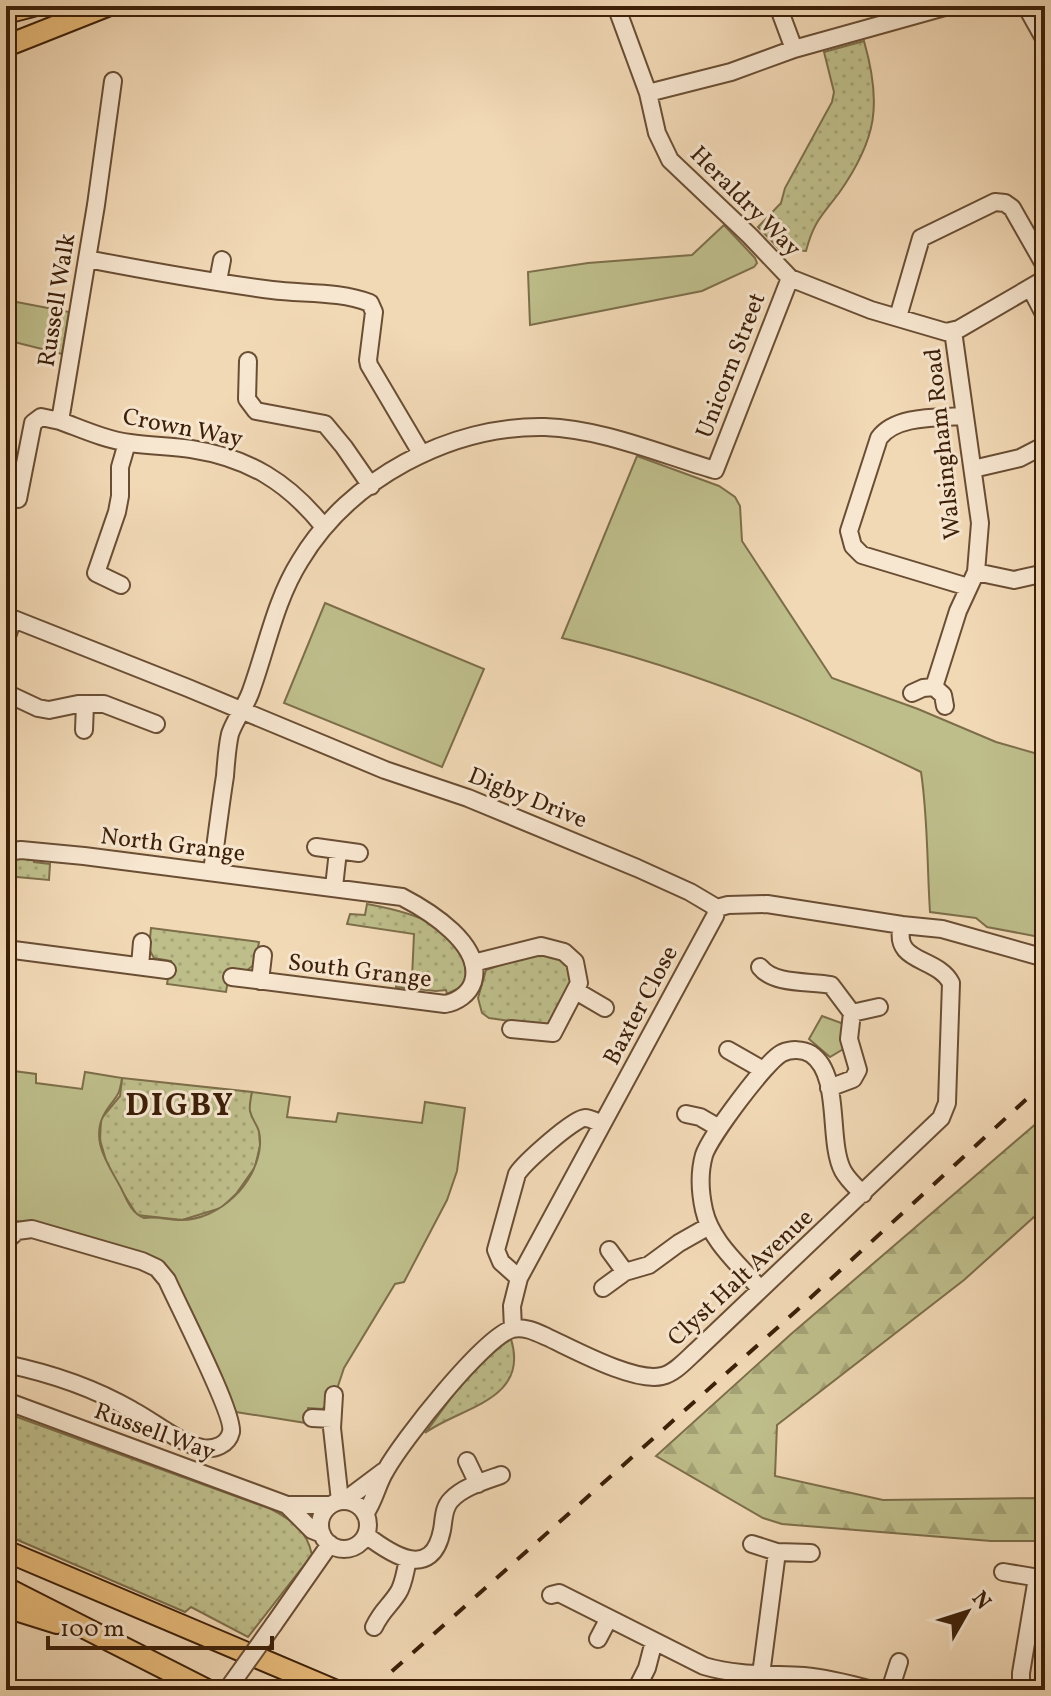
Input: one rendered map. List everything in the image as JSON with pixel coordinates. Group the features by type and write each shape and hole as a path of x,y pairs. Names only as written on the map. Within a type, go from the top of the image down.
{"main road":[{"path":"6,13 33,6"},
{"path":"6,46 107,6"},
{"path":"6,1551 334,1690"},
{"path":"6,1588 207,1690"},
{"path":"6,1607 103,1638"}],"street":[{"name":"Heraldry Way","path":"616,6 648,93 657,133 670,160 790,278 871,310 946,332 953,331"},
{"name":"Heraldry Way","path":"623,6 626,31"},
{"path":"778,6 794,49"},
{"path":"648,93 731,72 794,49 948,6"},
{"path":"1026,6 1045,40"},
{"name":"Russell Walk","path":"60,421 113,81"},
{"path":"898,317 921,238 995,202 1012,208 1045,266"},
{"path":"87,259 180,277 370,303 374,312 369,365 421,453 371,486 324,527 300,560 279,602 250,694 230,736 212,872"},
{"path":"218,281 222,260"},
{"name":"Unicorn Street","path":"421,453 486,433 543,427 604,437 715,470 790,278"},
{"path":"953,331 1038,284 1045,316"},
{"name":"Walsingham Road","path":"934,687 972,580 980,523 953,331"},
{"path":"248,361 247,399 256,411 325,424 371,486"},
{"path":"964,416 898,424 879,438 849,531 853,546 862,555 972,580 1014,580 1045,573"},
{"path":"18,499 33,423 41,417 60,421"},
{"name":"Crown Way","path":"60,421 127,443 193,450 247,463 272,477 306,504 324,527"},
{"path":"121,585 96,573 117,512 120,467 127,443"},
{"path":"973,469 1020,458 1045,445"},
{"path":"6,639 9,618"},
{"name":"Digby Drive","path":"9,618 385,770 468,798 637,868 717,908"},
{"path":"912,693 934,687 943,695 945,706"},
{"path":"6,693 49,710 85,704 113,706 156,724"},
{"path":"84,730 85,704"},
{"path":"316,847 359,853"},
{"name":"North Grange","path":"6,852 21,850 402,897 419,905 454,933 473,963"},
{"path":"334,887 338,851"},
{"path":"717,908 767,904 942,929 1045,958"},
{"name":"Baxter Close","path":"513,1329 512,1306 519,1278 717,908"},
{"name":"Clyst Halt Avenue","path":"513,1329 532,1330 643,1378 663,1376 677,1369 941,1118 947,1103 951,983 938,967 909,956 901,943 902,925"},
{"path":"140,966 142,942"},
{"path":"473,963 516,951 551,947 564,952 575,962 579,983 553,1033 511,1029"},
{"path":"6,949 167,970"},
{"name":"South Grange","path":"260,981 263,955"},
{"name":"South Grange","path":"232,977 445,1004 454,1003 469,991 474,979 473,963"},
{"path":"760,967 767,975 776,978 831,985 852,1013 849,1039 858,1070 853,1079 829,1088"},
{"path":"576,991 605,1008"},
{"path":"852,1013 879,1007"},
{"path":"728,1050 763,1070"},
{"path":"760,1289 709,1226 704,1212 700,1173 705,1152 719,1128 763,1070 780,1054 801,1050 818,1061 829,1088 841,1168 863,1194"},
{"path":"686,1114 700,1117 719,1128"},
{"path":"519,1278 501,1262 496,1250 517,1174 523,1165 573,1121 586,1117 602,1124"},
{"path":"603,1288 625,1272 649,1265 709,1226"},
{"path":"6,1241 17,1231 32,1229 157,1268 167,1280 222,1400 231,1432 227,1442 215,1448 204,1448 186,1442 129,1408 44,1371 6,1364"},
{"path":"609,1250 625,1272"},
{"path":"338,1502 357,1505 368,1523 366,1535 351,1548 337,1548 326,1539 320,1521 338,1502 385,1470 464,1368 499,1336 513,1329"},
{"path":"334,1395 332,1419 338,1502"},
{"name":"Russell Way","path":"6,1401 287,1505 338,1502"},
{"path":"312,1418 332,1419"},
{"path":"467,1461 478,1484"},
{"path":"365,1514 375,1500 385,1470"},
{"path":"366,1535 408,1560 424,1558 432,1551 442,1533 447,1505 478,1484 501,1475"},
{"name":"Russell Way","path":"287,1505 312,1530 326,1539"},
{"path":"227,1690 274,1624 326,1539"},
{"path":"752,1544 777,1552 811,1553"},
{"path":"760,1683 777,1552"},
{"path":"374,1627 381,1610 397,1595 403,1584 408,1560"},
{"path":"1003,1572 1041,1579 1021,1673 1021,1690"},
{"path":"551,1595 559,1593 704,1666 760,1683 807,1676 872,1690"},
{"path":"598,1639 609,1618"},
{"path":"636,1690 647,1668 654,1641"},
{"path":"890,1690 899,1662"}],"green space":[{"path":"864,41 870,63 874,103 868,138 852,174 815,226 806,251 782,252 758,227 781,203 785,188 832,102 834,92 824,52"},
{"path":"724,225 755,258 757,263 754,267 702,291 530,325 528,272 588,263 692,255"},
{"path":"6,300 69,312 62,354 6,340"},
{"path":"637,456 719,486 735,497 740,506 742,541 832,678 996,742 1045,756 1045,938 987,927 976,918 930,912 921,772 834,732 700,678 562,638"},
{"path":"325,603 484,669 442,767 284,703"},
{"path":"14,857 33,858 34,862 50,864 49,880 6,876 6,860"},
{"path":"367,904 420,918 450,936 460,949 465,965 465,985 447,994 446,990 396,987 397,977 412,978 414,934 347,924 350,914 365,915"},
{"path":"151,928 259,942 255,964 246,971 230,969 226,992 167,984 171,961 154,958 149,949"},
{"path":"541,951 562,957 576,974 550,1030 517,1026 482,1013 478,998 486,970"},
{"path":"822,1016 844,1024 845,1048 830,1057 809,1039"},
{"path":"6,1070 36,1074 36,1083 82,1089 85,1072 122,1078 118,1093 101,1121 100,1142 106,1161 130,1206 144,1218 181,1220 209,1214 222,1207 244,1186 252,1173 260,1145 258,1129 250,1111 252,1092 290,1097 287,1117 336,1122 338,1113 422,1123 425,1102 465,1108 457,1171 447,1200 404,1282 395,1284 344,1368 337,1389 329,1388 326,1406 322,1409 308,1408 306,1423 236,1412 163,1262 41,1224 6,1220"},
{"path":"122,1078 252,1092 250,1111 259,1126 260,1146 255,1167 236,1194 221,1208 182,1220 137,1215 109,1171 100,1140 101,1119 120,1096"},
{"path":"1045,1116 1045,1207 964,1280 777,1425 775,1476 883,1500 1045,1498 1045,1541 991,1541 782,1524 763,1518 656,1456 790,1335"},
{"path":"511,1339 514,1360 510,1376 501,1389 488,1400 425,1433 474,1369"},
{"path":"6,1413 271,1509 298,1527 312,1555 248,1637 191,1607 185,1612 6,1535"}],"railway":[{"path":"371,1690 795,1312 1045,1082"}],"district":[{"name":"DIGBY","path":"180,1104"}]}
